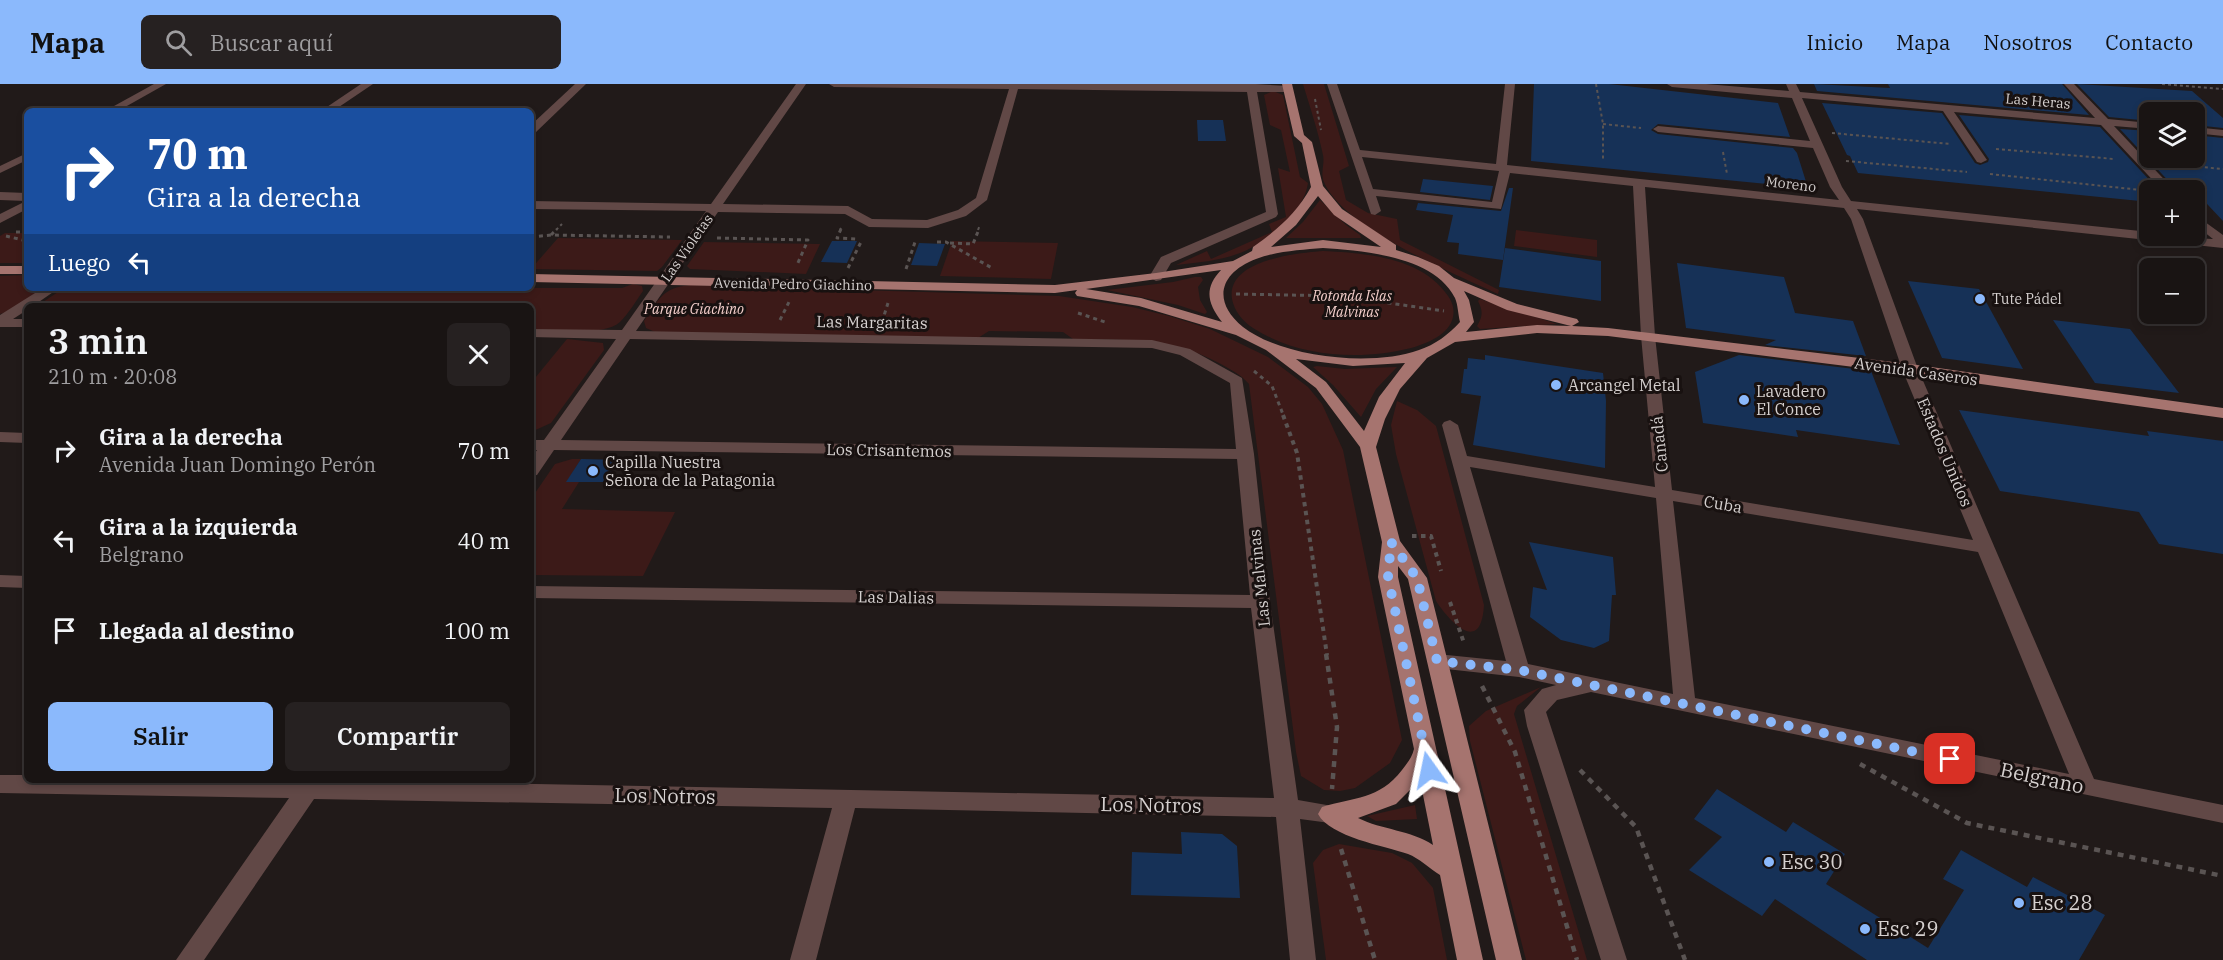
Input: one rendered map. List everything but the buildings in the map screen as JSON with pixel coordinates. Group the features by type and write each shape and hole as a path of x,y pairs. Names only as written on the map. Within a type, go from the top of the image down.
{"main road":[{"path":"1299,84 1304,105"},
{"path":"1272,348 1316,358 1357,362 1398,360 1421,355 1455,338 1467,322 1466,301 1454,282 1430,267 1403,255 1356,226 1338,212 1317,187 1306,142 1299,136 1287,87"},
{"path":"1306,142 1312,136 1309,126"},
{"path":"1317,187 1308,207 1295,221 1225,273 1215,294 1221,311 1240,331 1272,348 1321,386 1368,447 1391,538 1388,577 1470,960"},
{"path":"1250,256 1284,248 1323,244 1359,246 1403,255"},
{"name":"Avenida Pedro Giachino","path":"1055,289 1156,278 1236,264"},
{"path":"0,270 24,270"},
{"name":"Avenida Pedro Giachino","path":"534,278 1055,289 1141,302 1240,331"},
{"name":"Avenida Caseros","path":"1454,282 1512,307 1608,332"},
{"name":"Avenida Caseros","path":"1455,338 1537,329 1608,332 1910,369 2223,413"},
{"path":"1368,447 1379,408 1384,399 1421,355"},
{"path":"1391,538 1417,578 1509,960"},
{"path":"1330,814 1380,803 1405,785 1424,757 1425,749"},
{"path":"1330,814 1368,834 1417,847 1451,870"}],"street":[{"path":"116,108 161,84"},
{"path":"331,108 368,84"},
{"path":"534,128 581,84"},
{"name":"Las Violetas","path":"534,467 801,84"},
{"path":"834,84 1287,87"},
{"path":"1332,84 1375,211"},
{"path":"1368,192 1497,206 1503,168 1510,84"},
{"name":"Las Heras","path":"1672,84 1794,90 1946,108 2139,125"},
{"path":"2069,84 2139,158"},
{"path":"537,205 848,210 869,223 928,224 962,213 981,200 1015,85"},
{"path":"1156,278 1166,260 1272,214 1251,86"},
{"name":"Estados Unidos","path":"1794,90 1836,187 1857,219 1910,369 2086,787"},
{"path":"1946,108 1981,160"},
{"path":"1658,129 1818,145"},
{"path":"2205,131 2223,133"},
{"name":"Moreno","path":"1356,153 1847,206 2223,243"},
{"path":"0,170 24,158"},
{"path":"2148,168 2159,180"},
{"name":"Canadá","path":"1639,182 1648,336 1685,704"},
{"path":"0,196 24,197"},
{"path":"0,219 24,206"},
{"path":"2205,227 2223,243"},
{"path":"29,303 47,291"},
{"path":"0,322 24,306"},
{"path":"0,322 24,323"},
{"name":"Las Margaritas","path":"534,333 1152,344 1185,352 1209,364"},
{"name":"Las Malvinas","path":"1209,364 1237,381 1260,602 1287,808 1303,960"},
{"path":"1450,425 1519,670"},
{"path":"0,437 24,438"},
{"name":"Los Crisantemos","path":"534,445 1246,454"},
{"name":"Cuba","path":"1460,460 1986,548"},
{"path":"0,581 24,582"},
{"name":"Las Dalias","path":"534,592 1260,602"},
{"name":"Belgrano","path":"1437,661 1519,670 2223,814"},
{"path":"1596,686 1562,690 1550,694 1535,710 1538,726 1614,960"},
{"name":"Los Notros","path":"0,784 312,785 1287,808 1330,814"},
{"path":"189,960 312,785"},
{"path":"803,960 846,799"}],"path":[{"path":"1596,84 1603,124 1602,178"},
{"path":"2162,84 2223,89"},
{"path":"1603,124 1658,129"},
{"path":"1719,135 1731,192"},
{"path":"1818,145 1972,146 2139,162"},
{"path":"1818,145 1967,172"},
{"path":"2203,168 2223,170"},
{"path":"1979,173 2139,190"},
{"path":"839,284 862,239 837,238 848,210"},
{"path":"0,233 24,240"},
{"path":"905,241 926,242"},
{"path":"936,242 946,242 1028,288"},
{"path":"1215,294 1341,296 1467,314"},
{"path":"1247,366 1272,386 1297,453 1337,727 1330,814 1375,960"},
{"path":"1391,538 1431,536 1443,576"},
{"path":"1449,597 1472,665 1515,752 1577,960"},
{"path":"1853,760 1967,823 2223,876"},
{"path":"1579,768 1636,827 1685,960"}],"green space":[{"path":"1303,84 1324,84 1349,166 1339,171 1346,200 1368,213 1397,219 1400,240 1499,290 1498,294 1401,247 1353,216 1335,199 1323,179 1323,155"},
{"path":"1273,91 1283,95 1300,177 1308,183 1303,199 1297,209 1272,234 1247,250 1208,261 1176,265 1207,251 1211,259 1272,232 1269,224 1286,217 1278,168 1290,172 1281,130 1270,125 1264,95"},
{"name":"Rotonda Islas Malvinas","path":"1320,200 1361,238 1286,238 1303,222"},
{"path":"1516,230 1597,240 1597,257 1514,246"},
{"path":"5,233 24,233 24,263 0,263 0,236"},
{"path":"558,238 682,240 657,271 534,269 534,266"},
{"path":"952,241 1058,243 1051,279 940,276"},
{"path":"704,242 820,244 806,274 690,269 687,266"},
{"name":"Rotonda Islas Malvinas","path":"1323,251 1355,253 1389,259 1421,271 1434,280 1449,297 1453,310 1451,323 1442,333 1417,346 1391,352 1350,355 1330,354 1290,345 1253,328 1239,315 1232,299 1233,286 1240,275 1251,267 1266,261"},
{"path":"24,275 24,291 39,291 9,311 0,314 0,276"},
{"path":"1201,277 1203,280 1198,287 1200,300 1207,312 1205,314 1178,305 1107,290 1173,282"},
{"name":"Parque Giachino","path":"633,284 642,286 643,291 620,322 612,327 591,331 534,329 534,303 42,303 60,291 534,291 534,288 622,288"},
{"path":"690,285 1059,296 1132,307 1169,316 1210,329 1268,357 1308,387 1322,404 1343,450 1402,740 1390,763 1355,788 1340,791 1324,790 1301,776 1296,752 1249,384 1235,372 1183,348 1130,340 1073,339 1063,332 989,331 978,338 655,332 646,328 644,321 662,296 673,289"},
{"path":"1480,299 1557,324 1480,329 1477,326 1482,314 1478,301"},
{"path":"567,339 603,343 604,350 551,423 534,431 534,379"},
{"name":"Rotonda Islas Malvinas","path":"1313,367 1345,369 1397,367 1376,389 1361,417 1333,385"},
{"path":"1397,401 1417,410 1436,426 1484,605 1482,620 1472,632 1457,626 1436,601 1396,454 1391,425"},
{"path":"581,459 567,481 579,482 562,509 675,512 643,576 534,575 534,495 555,464"},
{"path":"1541,687 1517,706 1514,714 1587,960 1526,960 1470,741 1469,726 1486,711"},
{"path":"1415,805 1417,819 1376,821 1367,816"},
{"path":"1339,844 1392,853 1412,863 1433,888 1447,960 1326,960 1313,863 1323,850"}],"place":[{"name":"Tute Pádel","path":"1980,299"},
{"name":"Arcangel Metal","path":"1556,385"},
{"name":"Lavadero El Conce","path":"1744,400"},
{"name":"Capilla Nuestra Señora de la Patagonia","path":"593,471"},
{"name":"Esc 30","path":"1769,862"},
{"name":"Esc 28","path":"2019,903"},
{"name":"Esc 29","path":"1865,929"}],"route":[{"path":"1429,770 1388,577 1391,542 1417,578 1437,661 1519,670 1950,759"}]}
